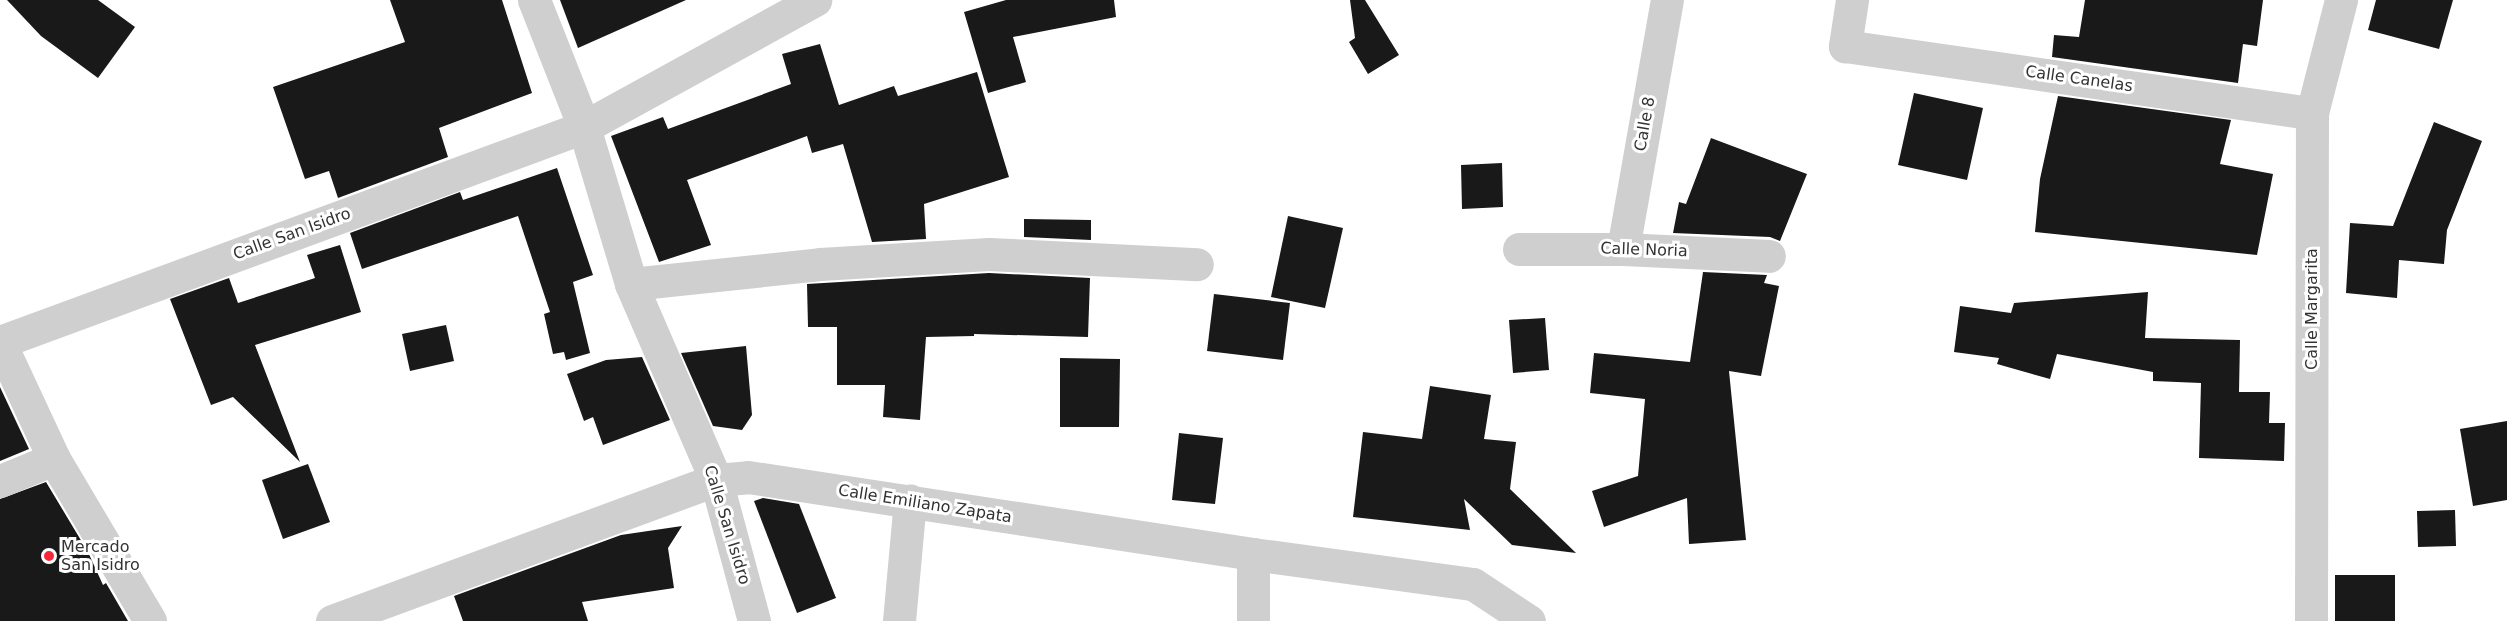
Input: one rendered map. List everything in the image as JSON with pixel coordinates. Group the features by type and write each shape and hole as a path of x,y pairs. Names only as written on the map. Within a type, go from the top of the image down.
{"street":[{"name":"Calle San Isidro","path":"534,0 584,127 631,284 716,480 754,621"},
{"name":"Calle San Isidro","path":"0,342 584,127 815,0"},
{"name":"Calle 8","path":"1623,249 1667,0"},
{"name":"Calle Canelas","path":"1852,0 1845,46 2312,113"},
{"name":"Calle Margarita","path":"2311,621 2312,113 2341,0"},
{"name":"Calle Noria","path":"1519,249 1623,249 1769,256"},
{"path":"631,284 820,264 989,254 1197,264"},
{"path":"0,342 54,459 150,621"},
{"path":"0,481 54,459"},
{"name":"Calle Emiliano Zapata","path":"332,621 716,480 748,477 1253,554 1473,584 1529,621"},
{"path":"899,621 910,501"},
{"path":"1253,554 1253,621"}],"building":[{"path":"7,0 98,0 135,27 98,78 41,36"},
{"path":"390,0 502,0 532,93 439,128 448,157 338,198 329,171 305,179 273,87 405,42"},
{"path":"560,0 686,0 578,48"},
{"path":"1006,0 1114,0 1116,17 1013,37 1026,82 988,93 964,12"},
{"path":"1350,0 1365,0 1399,55 1368,74 1349,42 1355,38"},
{"path":"2085,0 2263,0 2257,46 2243,44 2238,83 2052,57 2054,35 2079,37"},
{"path":"2376,0 2453,0 2439,49 2368,30"},
{"path":"820,44 839,105 894,86 898,96 977,72 1009,177 924,204 926,239 872,242 843,144 812,153 807,136 687,180 711,245 659,262 611,136 663,117 668,129 791,84 782,54"},
{"path":"1914,93 1983,108 1967,180 1898,165"},
{"path":"2058,96 2231,120 2220,164 2273,174 2257,255 2035,232 2040,179"},
{"path":"2434,122 2482,141 2447,230 2444,264 2399,260 2397,298 2346,293 2350,223 2393,226"},
{"path":"1711,138 1807,174 1780,241 1770,237 1673,233 1679,202 1686,204"},
{"path":"1502,163 1503,207 1462,209 1461,165"},
{"path":"557,168 593,275 573,282 590,353 566,360 564,352 553,354 544,314 550,312 518,216 362,269 350,233 460,192 463,200"},
{"path":"1288,216 1343,228 1325,308 1271,297"},
{"path":"1024,219 1091,220 1091,240 1024,237"},
{"path":"340,245 361,312 255,345 300,462 233,397 211,405 170,299 229,278 238,303 315,278 307,255"},
{"path":"1703,272 1767,275 1764,283 1779,286 1761,376 1729,371 1746,540 1689,544 1687,498 1604,527 1592,491 1638,476 1645,399 1590,393 1594,353 1690,362"},
{"path":"989,273 1090,278 1088,337 974,334 974,336 926,337 920,420 883,417 885,385 837,385 837,327 808,327 807,284"},
{"path":"2148,292 2145,338 2240,340 2239,392 2270,392 2269,423 2285,423 2284,461 2199,458 2201,383 2153,381 2153,372 2057,354 2050,379 1997,364 1999,358 1954,352 1960,306 2011,313 2014,303"},
{"path":"1214,294 1290,303 1283,360 1207,351"},
{"path":"1545,318 1549,370 1513,373 1509,320"},
{"path":"446,325 454,361 410,371 402,334"},
{"path":"746,346 752,415 742,430 713,426 681,353"},
{"path":"642,357 670,420 603,445 593,417 584,421 567,374 606,360"},
{"path":"1060,358 1120,359 1119,427 1060,427"},
{"path":"1430,386 1491,395 1484,439 1516,442 1510,489 1576,553 1512,545 1464,499 1470,530 1353,517 1363,432 1422,439"},
{"path":"0,387 29,449 0,461"},
{"path":"2507,421 2507,500 2473,506 2460,429"},
{"path":"1179,433 1223,438 1215,504 1172,500"},
{"path":"308,464 330,522 283,539 262,480"},
{"name":"Mercado San Isidro","path":"46,482 88,552 103,585 106,583 128,621 0,621 0,499"},
{"path":"763,498 799,504 836,598 797,613 754,501"},
{"path":"2455,510 2456,546 2418,547 2417,511"},
{"path":"682,526 668,548 674,588 582,602 588,621 463,621 454,596 621,535"},
{"path":"2335,575 2395,575 2395,621 2335,621"}],"place":[{"name":"Mercado San Isidro","path":"49,556"}]}
